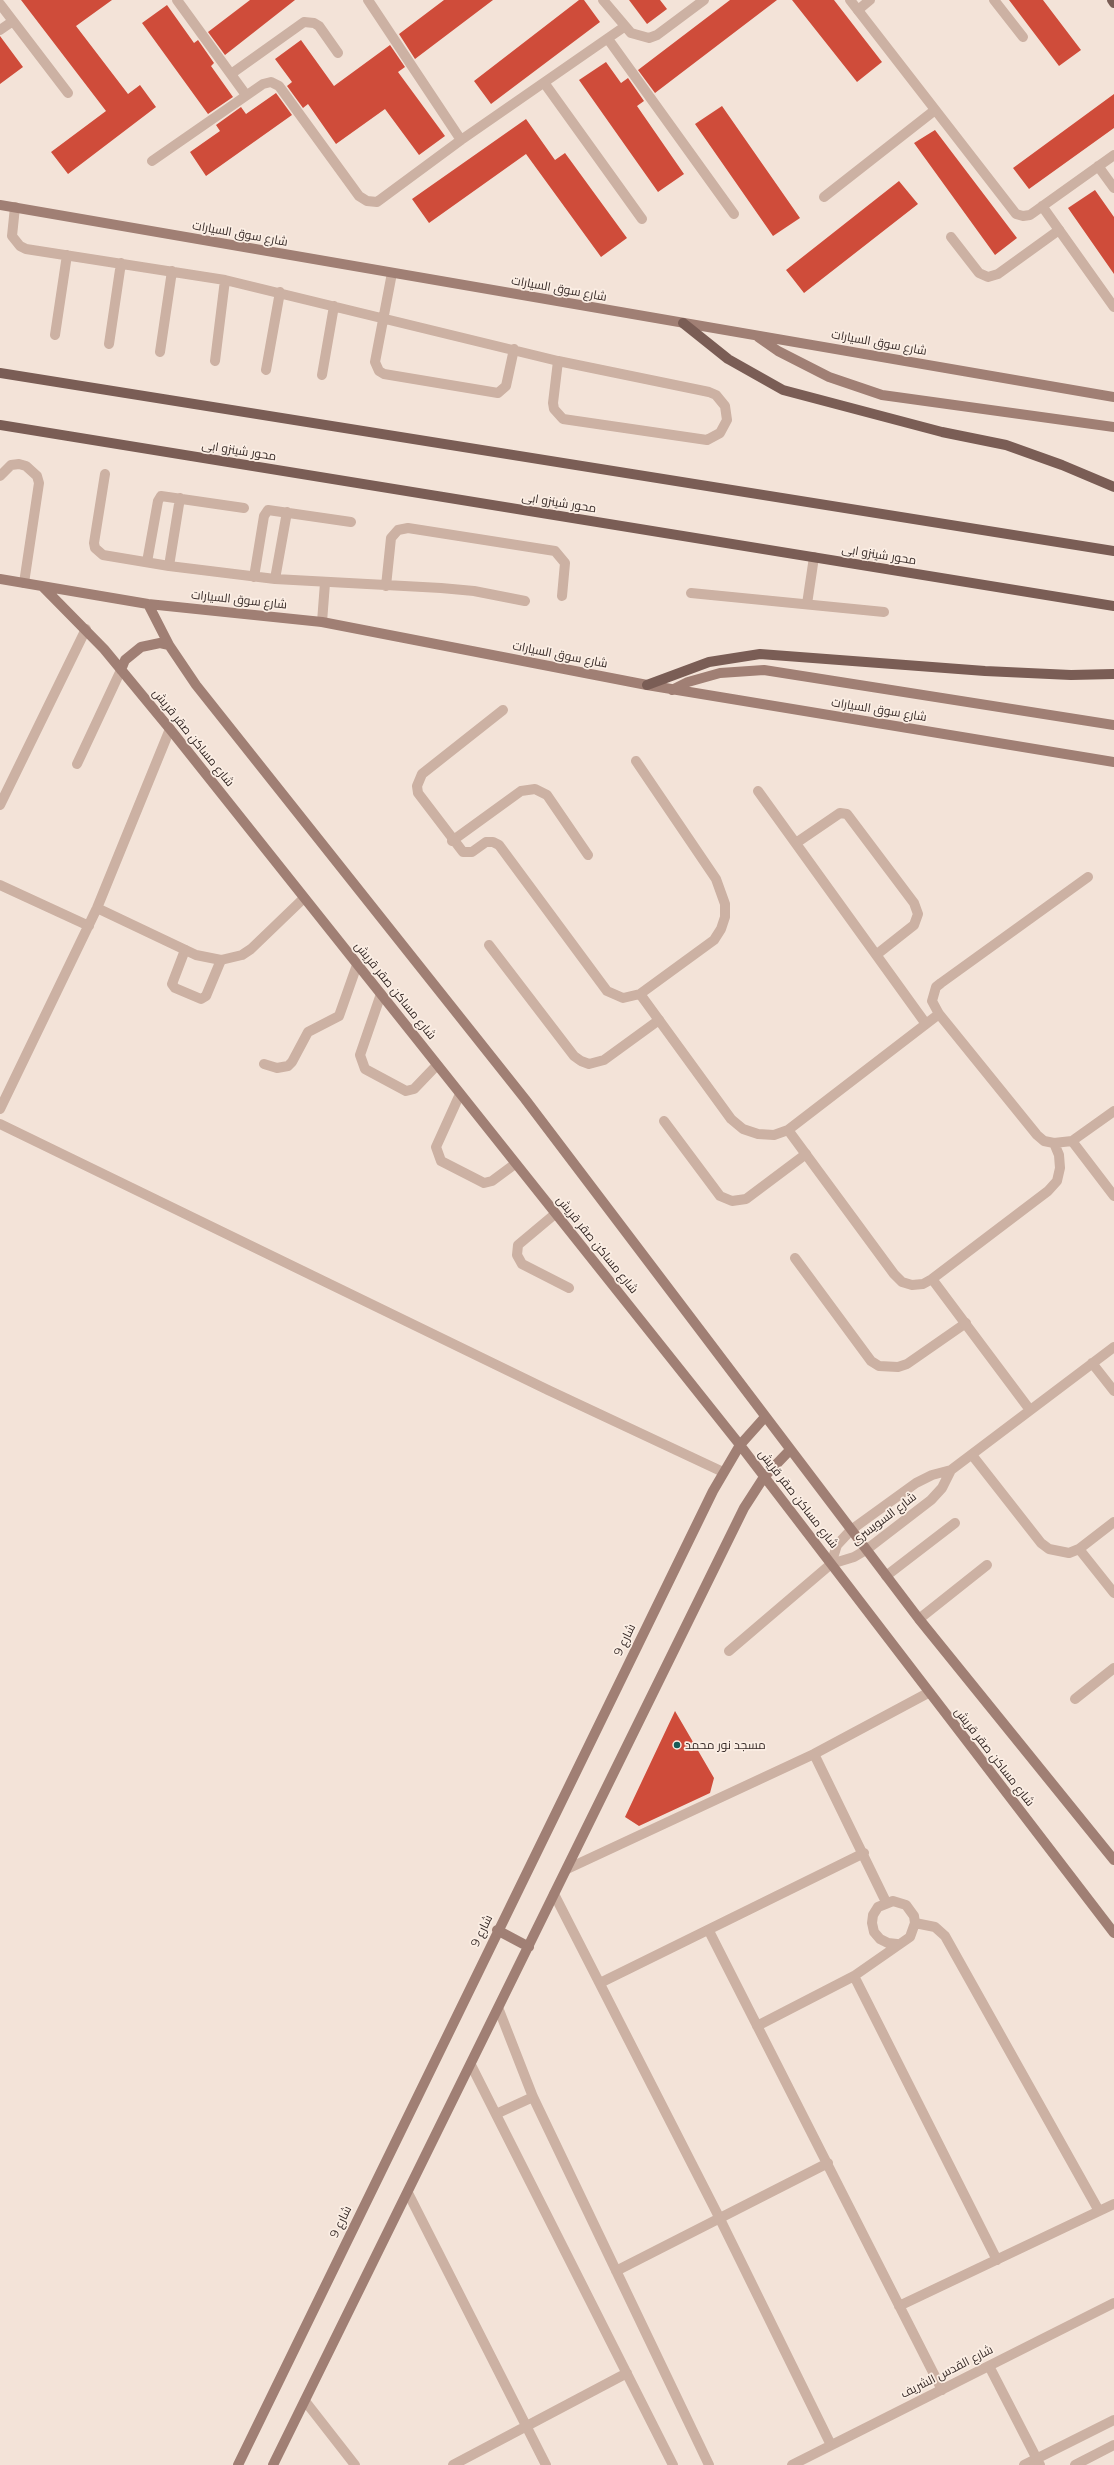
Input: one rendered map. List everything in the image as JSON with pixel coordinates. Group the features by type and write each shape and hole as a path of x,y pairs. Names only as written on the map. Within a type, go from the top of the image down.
{"main road":[{"path":"683,323 728,359 783,390 1006,446 1062,465 1114,487"},
{"path":"0,373 1114,551"},
{"name":"محور شينزو ابى","path":"0,425 1114,606"},
{"path":"647,685 709,662 760,654 985,671 1071,675 1114,674"}],"street":[{"path":"178,0 246,96"},
{"path":"368,0 461,140"},
{"path":"604,0 624,27 631,33 640,37 658,35 704,0"},
{"path":"850,0 1016,214 1027,216 1114,154"},
{"path":"858,10 870,0"},
{"path":"994,0 1023,37"},
{"path":"0,4 68,93"},
{"path":"0,30 13,21"},
{"path":"231,74 304,22 314,23 319,26 338,53"},
{"path":"152,161 267,82 279,86 359,196 367,201 382,200 461,140 545,84 624,27"},
{"path":"608,39 734,214"},
{"path":"545,84 642,219"},
{"path":"824,197 935,110"},
{"path":"1098,166 1114,188"},
{"name":"شارع سوق السيارات","path":"0,205 1114,397"},
{"path":"1042,206 1114,307"},
{"path":"15,207 12,236 20,246 225,280 280,292 558,361 709,392 716,395 725,406 727,420 720,433 707,440 563,419 554,409 553,403 558,361"},
{"path":"951,237 978,273 988,277 998,274 1059,230"},
{"path":"55,335 67,255"},
{"path":"109,344 121,263"},
{"path":"160,352 172,271"},
{"path":"392,273 375,362 379,371 384,374 498,393 506,386 514,349"},
{"path":"215,361 225,280"},
{"path":"266,370 280,292"},
{"path":"322,375 334,306"},
{"path":"755,335 778,351 809,368 855,387 882,395 1114,427"},
{"path":"0,476 11,465 19,464 26,466 37,476 39,483 24,583"},
{"path":"105,474 95,548 102,555 169,566 254,577 325,583 474,591 525,601"},
{"path":"147,562 158,498 164,495 244,508"},
{"path":"169,566 180,498"},
{"path":"254,577 265,512 271,509 351,522"},
{"path":"275,579 287,512"},
{"path":"386,586 391,538 398,530 408,528 555,551 565,563 562,596"},
{"path":"807,604 814,557"},
{"name":"شارع سوق السيارات","path":"0,579 148,604 322,622 672,690 1114,762"},
{"path":"322,622 325,583"},
{"name":"شارع مساكن صقر قريش","path":"43,586 86,629 170,729 740,1445 928,1693 1114,1933"},
{"path":"691,593 884,612"},
{"name":"شارع مساكن صقر قريش","path":"148,604 169,645 196,685 525,1099 919,1619 1114,1860"},
{"path":"0,805 86,629"},
{"path":"78,764 126,660 141,647 160,643 169,645"},
{"path":"672,690 688,682 720,673 764,670 1114,725"},
{"path":"503,710 422,774 417,786 421,799 460,850 467,853 486,842 493,842 499,845 607,991 623,998 640,994 714,940 725,917 725,904 716,879 636,761"},
{"path":"0,1109 89,926 170,729"},
{"path":"452,841 521,792 535,789 547,795 588,854"},
{"path":"758,791 926,1024"},
{"path":"796,843 840,813 845,813 914,903 918,914 914,925 876,954"},
{"path":"1088,877 936,987 932,1002 939,1014 1036,1135 1054,1144 1072,1141 1114,1111"},
{"path":"0,885 89,926"},
{"path":"97,908 185,950 208,959 221,960 242,955 251,949 304,898"},
{"path":"488,944 574,1056 581,1061 589,1064 604,1060 659,1020"},
{"path":"185,950 172,984 175,988 201,999 206,996 221,960"},
{"path":"264,1064 277,1068 288,1066 292,1062 308,1032 339,1016 357,965"},
{"path":"381,994 360,1055 365,1069 406,1091 414,1089 437,1065"},
{"path":"640,994 731,1119 743,1129 758,1134 774,1135 788,1130 939,1014"},
{"path":"460,1094 436,1147 438,1157 441,1161 484,1183 492,1180 515,1164"},
{"path":"664,1121 720,1196 732,1201 746,1199 806,1154"},
{"path":"0,1124 548,1390 723,1472"},
{"path":"788,1130 894,1274 902,1282 912,1285 923,1284 932,1279 1048,1191 1057,1181 1060,1168 1059,1155 1054,1144"},
{"path":"1072,1141 1114,1196"},
{"path":"555,1214 518,1245 517,1255 522,1264 569,1288"},
{"path":"796,1258 871,1361 879,1366 898,1367 907,1364 966,1323"},
{"path":"932,1279 1030,1410"},
{"name":"شارع السويسرى","path":"831,1564 837,1545 851,1530 916,1483 932,1475 951,1470 1114,1347"},
{"path":"1092,1363 1114,1391"},
{"name":"شارع 9","path":"238,2465 497,1930 723,1472 740,1445 765,1417"},
{"path":"273,2465 499,2010 566,1869 744,1508 764,1477 790,1450"},
{"path":"972,1455 1041,1543 1049,1549 1059,1553 1070,1553 1079,1550 1114,1522"},
{"name":"شارع السويسرى","path":"831,1564 854,1557 866,1550 931,1500 942,1488 951,1470"},
{"path":"886,1576 954,1522"},
{"path":"1079,1550 1114,1594"},
{"path":"729,1651 831,1564"},
{"path":"919,1619 987,1565"},
{"path":"1075,1699 1114,1668"},
{"path":"566,1869 814,1754 928,1693"},
{"path":"814,1754 864,1852 886,1902"},
{"path":"602,1982 709,1931 864,1852"},
{"path":"554,1894 602,1982 831,2445"},
{"path":"757,2026 854,1976 897,1944 910,1937 915,1923 914,1916 906,1905 893,1901 886,1902 878,1907 873,1915 873,1928 880,1939 888,1943 897,1944"},
{"path":"915,1923 935,1927 945,1936 1099,2211"},
{"path":"497,1930 529,1947"},
{"path":"709,1931 942,2390"},
{"path":"854,1976 997,2260"},
{"path":"499,2010 533,2097 709,2465"},
{"path":"471,2065 673,2465"},
{"path":"496,2114 533,2097"},
{"path":"616,2271 719,2217 828,2163"},
{"path":"408,2193 546,2465"},
{"path":"899,2306 1114,2204"},
{"name":"شارع القدس الشريف","path":"792,2465 1114,2303"},
{"path":"989,2366 1039,2462"},
{"path":"453,2465 528,2427 627,2373"},
{"path":"305,2401 356,2465"},
{"path":"1024,2465 1039,2462 1114,2420"},
{"path":"1075,2465 1114,2445"}],"building":[{"path":"21,0 112,0 76,26 128,94 140,85 156,107 68,174 51,152 106,111"},
{"path":"250,0 295,0 225,55 208,32"},
{"path":"444,0 493,0 415,59 399,34"},
{"path":"579,0 584,0 600,22 491,104 474,81"},
{"path":"629,0 660,0 667,9 647,24"},
{"path":"730,0 777,0 655,93 638,70"},
{"path":"792,0 834,0 882,62 857,82"},
{"path":"1009,0 1043,0 1081,50 1059,66"},
{"path":"167,5 194,43 198,40 214,63 211,66 233,97 208,114 142,23"},
{"path":"0,36 23,67 0,84"},
{"path":"301,40 334,86 390,45 405,67 398,72 445,136 419,155 385,109 336,144 308,104 303,108 287,86 292,82 275,59"},
{"path":"606,62 621,83 628,78 644,101 637,106 684,174 658,192 579,80"},
{"path":"276,93 292,115 206,176 190,152 220,131 216,125 241,107 246,114"},
{"path":"1114,94 1114,128 1029,189 1013,168"},
{"path":"722,106 800,218 773,236 695,124"},
{"path":"526,119 555,160 565,153 627,238 601,257 526,154 429,223 412,199"},
{"path":"935,130 1017,238 995,255 914,143"},
{"path":"899,181 918,204 804,293 786,270"},
{"path":"1095,190 1114,217 1114,274 1068,208"},
{"name":"مسجد نور محمد","path":"675,1711 714,1778 710,1793 639,1826 625,1817"}],"place":[{"name":"مسجد نور محمد","path":"677,1745"}]}
